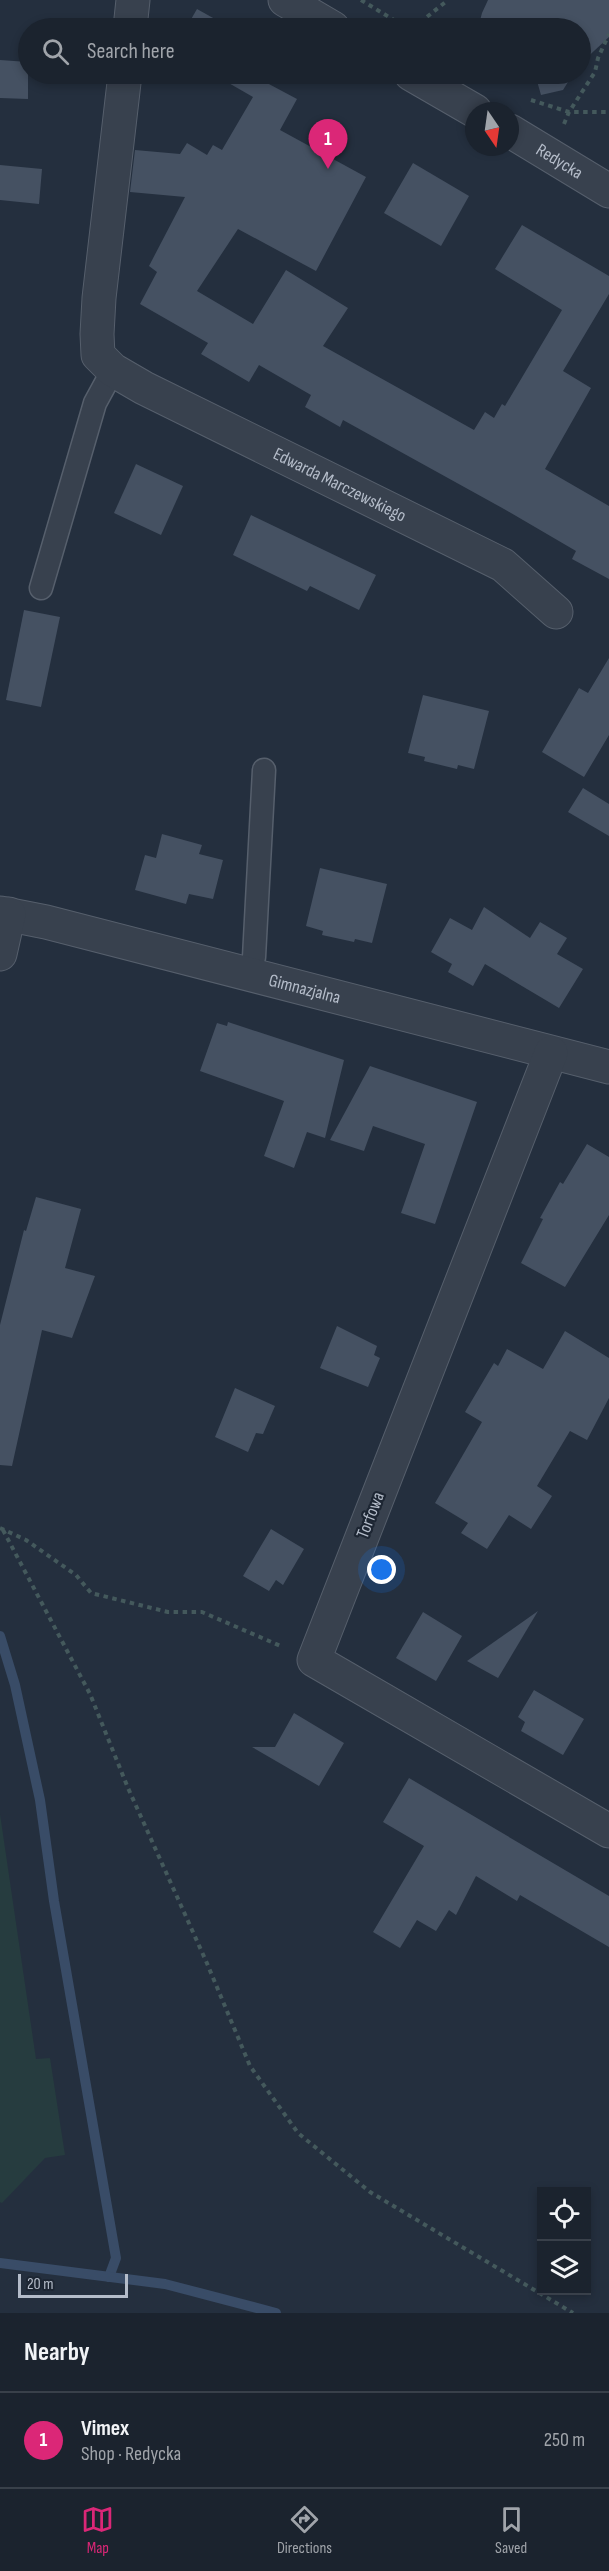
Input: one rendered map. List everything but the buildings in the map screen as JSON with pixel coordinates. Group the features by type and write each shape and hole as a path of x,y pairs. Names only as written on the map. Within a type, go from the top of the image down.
{"street":[{"path":"131,18 133,0"},
{"path":"285,0 316,18"},
{"name":"Edwarda Marczewskiego","path":"123,84 96,334 98,355 113,370 144,388 503,565 556,612"},
{"path":"428,84 465,105"},
{"name":"Redycka","path":"519,136 609,191"},
{"path":"0,954 5,914"},
{"name":"Gimnazjalna","path":"5,914 46,922 609,1067"},
{"name":"Torfowa","path":"314,1660 551,1053"},
{"path":"314,1660 609,1831"}],"lane":[{"path":"41,588 95,403 113,370"},
{"path":"249,974 254,957 264,770"}],"path":[{"path":"361,0 391,18"},
{"path":"426,18 448,0"},
{"path":"591,78 609,34"},
{"path":"562,130 569,112 587,84"},
{"path":"569,112 609,112"},
{"path":"1,1529 26,1540 76,1575 91,1593 168,1612 202,1612 314,1660"},
{"path":"1,1529 90,1694 128,1788 206,1961 250,2066 298,2133 370,2192 573,2313"}],"green space":[{"path":"0,1814 36,2059 50,2058 65,2155 45,2158 2,2203 0,2202"}],"waterway":[{"path":"0,1636 15,1685 40,1800 54,1901 116,2258 109,2277"},
{"path":"0,2263 165,2284 276,2313"}],"place":[{"name":"Vimex","path":"328,169"}]}
